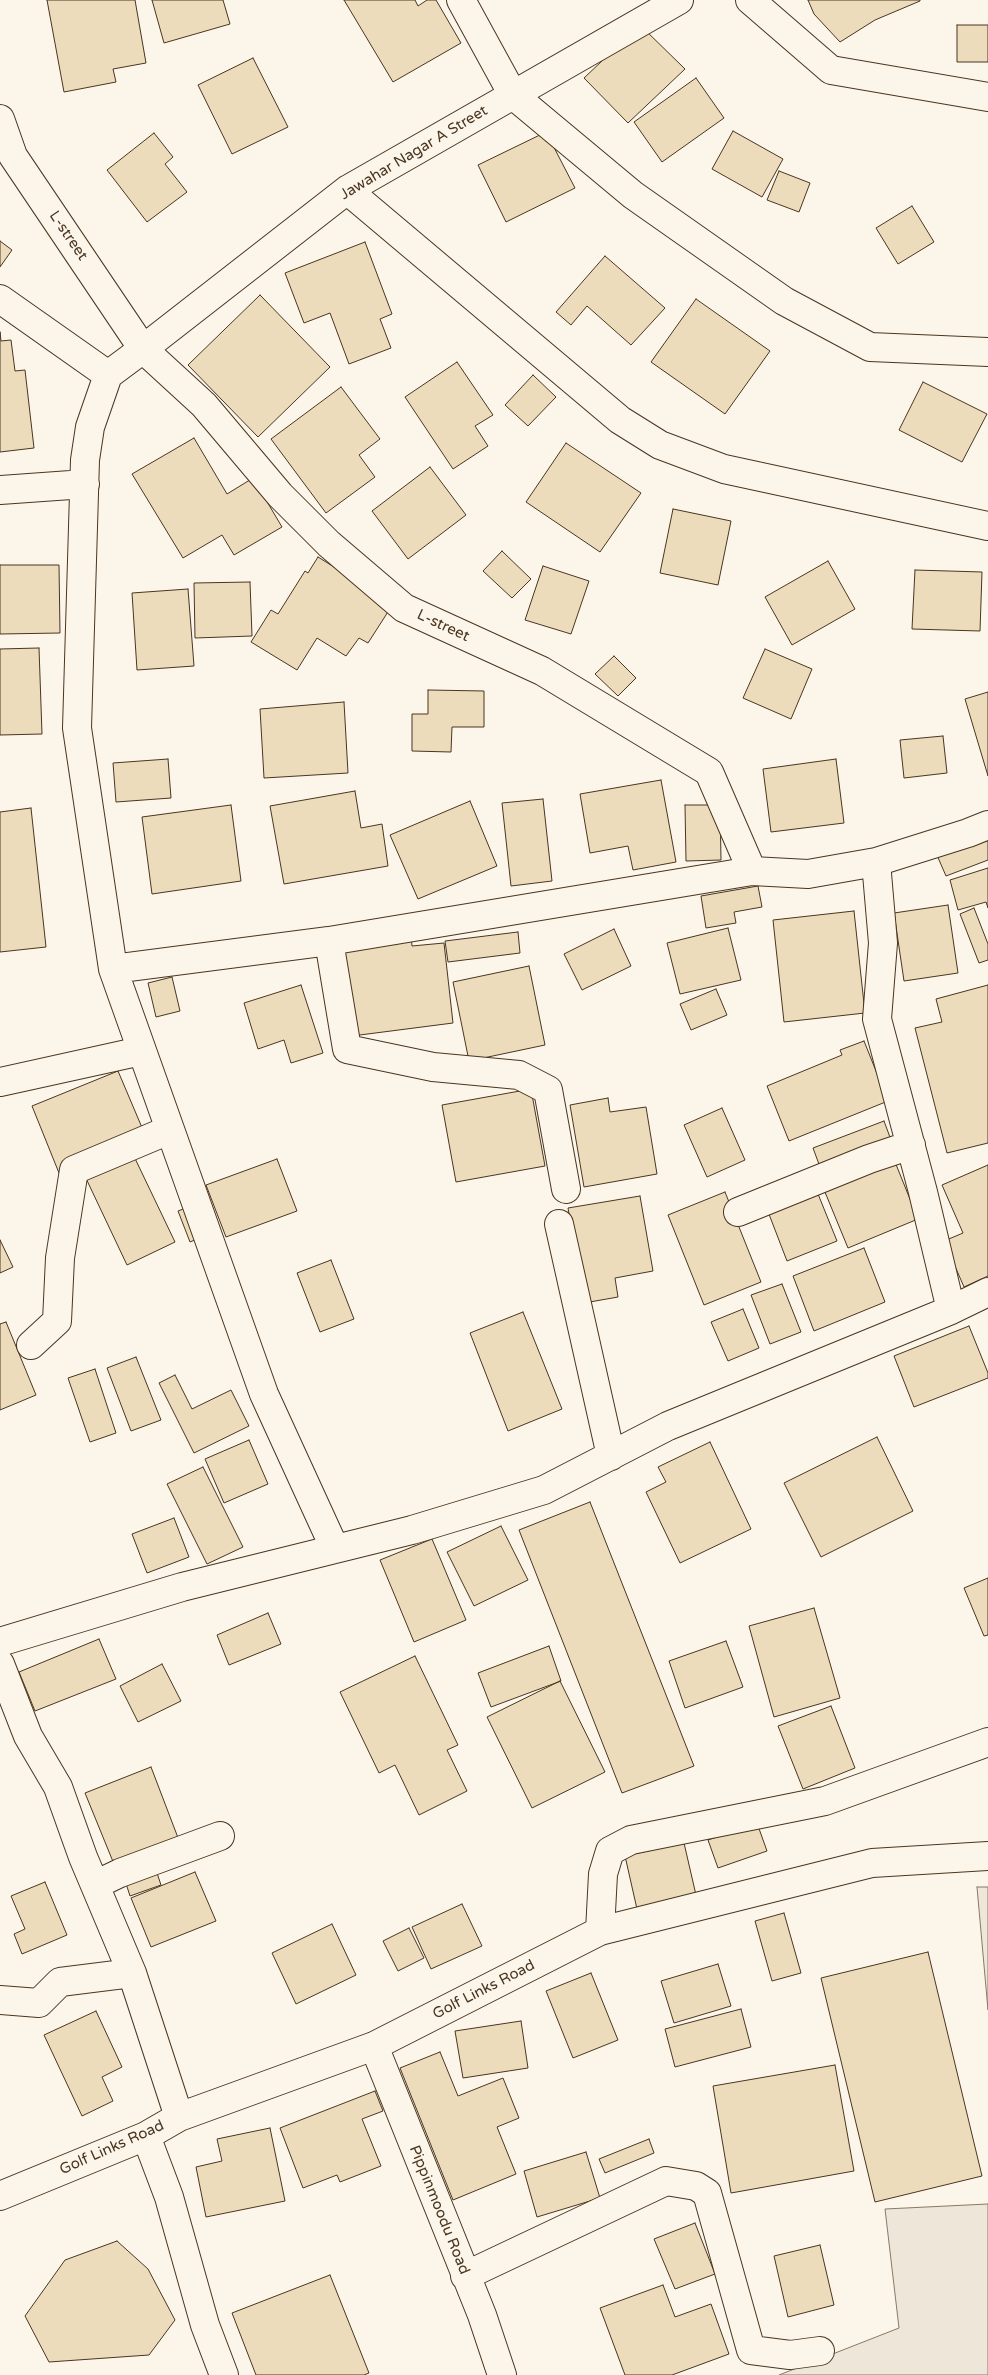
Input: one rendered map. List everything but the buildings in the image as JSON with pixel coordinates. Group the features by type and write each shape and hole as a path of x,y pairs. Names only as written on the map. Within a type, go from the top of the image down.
{"street":[{"path":"461,0 513,95 633,195 784,301 870,347 988,352"},
{"name":"Jawahar Nagar A Street","path":"143,349 348,190 679,0"},
{"path":"750,0 830,70 988,97"},
{"name":"L-street","path":"0,119 13,156 143,349 204,405 280,495 322,537 404,608 542,671 708,772 752,871"},
{"path":"348,190 620,420 660,446 724,469 988,526"},
{"path":"0,299 108,376"},
{"path":"143,349 108,376 90,427 85,479 77,728 113,969 264,1394 335,1549"},
{"path":"0,490 85,479"},
{"path":"113,969 329,941 752,871 808,874 876,862 968,833 988,824"},
{"path":"876,862 882,943 877,1019 951,1310"},
{"path":"329,941 348,1049 433,1067 519,1075 548,1090 566,1189"},
{"path":"0,1082 141,1051"},
{"path":"31,1345 56,1321 60,1258 74,1170 169,1130"},
{"path":"738,1212 869,1159 910,1145"},
{"path":"560,1224 611,1456"},
{"path":"0,1642 182,1587 412,1530 544,1490 668,1426 951,1310 988,1292"},
{"path":"0,1664 28,1736 58,1787 95,1886 132,1973 179,2117"},
{"path":"600,1931 602,1874 610,1851 631,1840 825,1801 988,1742"},
{"path":"95,1886 120,1873 220,1836"},
{"name":"Golf Links Road","path":"0,2196 146,2136 179,2117 374,2046 600,1931 872,1864 988,1856"},
{"path":"0,2000 39,2003 60,1982 132,1973"},
{"name":"Pippinmoodu Road","path":"374,2046 482,2315 502,2375"},
{"path":"146,2136 169,2197 204,2325 224,2375"},
{"path":"465,2276 666,2182 696,2186 708,2193 751,2350 790,2355 820,2351"}],"shaded area":[{"path":"977,1887 988,1887 988,2010"},
{"path":"988,2204 988,2375 779,2375 899,2328 885,2209"}]}
